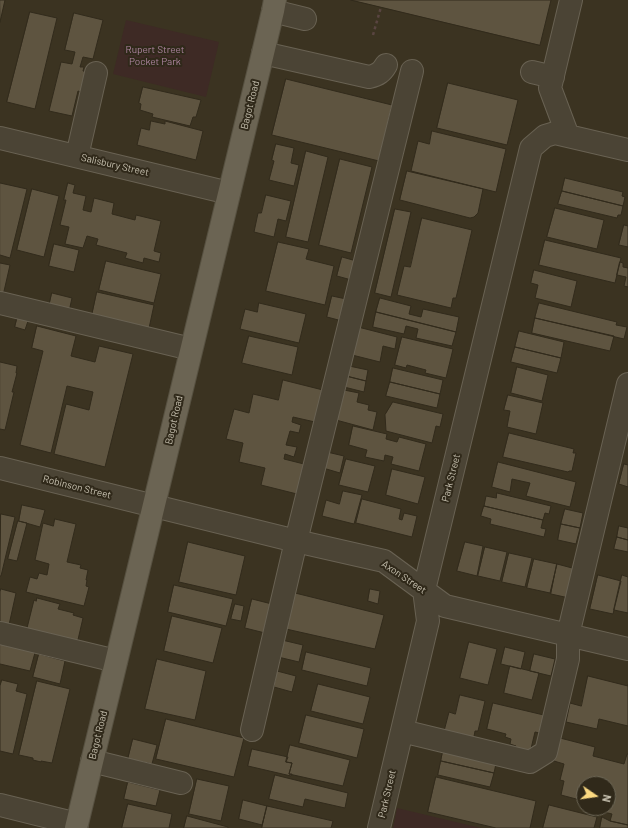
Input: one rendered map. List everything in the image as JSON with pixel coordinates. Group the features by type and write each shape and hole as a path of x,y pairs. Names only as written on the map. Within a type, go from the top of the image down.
{"main road":[{"name":"Bagot Road","path":"76,826 275,4"}],"street":[{"path":"571,0 543,75 550,88 568,136 628,150"},
{"path":"275,4 305,19"},
{"path":"263,52 369,77 379,74 386,65"},
{"path":"252,730 296,541 412,71"},
{"path":"76,156 96,73"},
{"name":"Park Street","path":"379,828 428,621 424,590 531,148 545,136 555,133 568,136"},
{"name":"Salisbury Street","path":"0,138 229,193"},
{"path":"0,303 191,349"},
{"path":"402,731 530,762 546,752 568,659 568,635 628,384"},
{"name":"Robinson Street","path":"0,468 153,506"},
{"name":"Axon Street","path":"153,506 384,561 445,606 628,649"},
{"path":"0,633 116,661"},
{"path":"92,761 181,783"},
{"path":"0,805 76,826"}],"path":[{"path":"373,35 381,7"}],"green space":[{"name":"Rupert Street Pocket Park","path":"126,20 219,42 206,97 113,74"},
{"path":"397,808 481,828 393,828"}],"building":[{"path":"0,0 5,0 0,22"},
{"path":"351,0 551,0 540,45"},
{"path":"30,12 57,18 35,109 7,102"},
{"path":"74,13 103,20 93,59 83,57 80,67 84,67 83,71 89,72 84,93 78,91 72,116 49,111 61,62 72,64 75,52 65,50"},
{"path":"286,79 392,105 379,161 272,135"},
{"path":"448,83 518,100 507,145 437,128"},
{"path":"143,87 201,100 196,117 193,117 190,126 152,117 153,114 140,110 141,104 139,103"},
{"path":"151,121 165,124 165,121 203,131 196,160 137,145 141,128 149,130"},
{"path":"432,131 506,149 496,192 411,171 418,141 429,144"},
{"path":"276,144 294,148 291,163 299,165 294,186 269,180 274,161 272,160"},
{"path":"306,151 328,157 308,242 286,237"},
{"path":"340,159 372,167 351,253 319,245"},
{"path":"407,171 483,189 478,213 474,217 470,218 400,200"},
{"path":"565,178 623,192 622,196 625,197 623,206 562,191"},
{"path":"0,183 27,189 10,258 0,255"},
{"path":"68,183 75,185 73,193 86,196 83,210 91,212 94,198 114,203 112,214 135,220 136,215 161,221 154,251 161,253 159,262 144,258 143,263 125,258 127,253 96,245 98,239 87,236 83,248 65,244 69,227 60,225 66,200 64,200"},
{"path":"32,189 59,196 44,257 17,250"},
{"path":"562,191 623,206 621,215 618,215 617,218 558,204"},
{"path":"266,195 291,201 286,221 278,219 274,237 254,232 258,213 261,213"},
{"path":"555,208 604,220 597,249 547,237"},
{"path":"395,209 411,212 391,297 375,293"},
{"path":"422,218 472,230 456,298 453,298 451,308 397,295 404,266 410,267"},
{"path":"624,225 628,226 628,247 619,245"},
{"path":"545,240 621,258 615,283 539,265"},
{"path":"278,242 309,249 306,259 334,266 325,305 266,291"},
{"path":"54,244 79,250 74,272 49,266"},
{"path":"342,257 360,262 355,281 337,276"},
{"path":"106,261 161,274 154,303 99,290"},
{"path":"620,262 623,263 623,267 628,268 628,287 624,286 626,277 617,275"},
{"path":"0,263 10,265 2,300 0,300"},
{"path":"534,270 577,281 571,307 535,298 538,285 531,283"},
{"path":"97,292 154,305 148,333 91,320"},
{"path":"52,293 72,298 68,316 48,311"},
{"path":"332,296 351,300 346,322 327,317"},
{"path":"380,298 411,306 409,314 421,317 423,309 459,317 456,332 376,312"},
{"path":"259,303 306,314 299,343 240,329 245,309 257,312"},
{"path":"539,303 617,322 616,325 627,327 624,339 535,318"},
{"path":"376,312 456,332 452,346 416,338 418,329 406,326 404,334 373,327"},
{"path":"18,315 29,318 25,330 15,327"},
{"path":"535,318 614,336 610,351 532,333"},
{"path":"37,326 76,336 71,356 95,362 99,346 133,354 105,467 54,454 66,404 89,410 93,392 67,386 51,453 20,445 43,351 32,348"},
{"path":"358,327 397,337 395,349 383,346 380,362 352,355"},
{"path":"519,331 564,342 561,358 515,347"},
{"path":"249,336 298,347 292,375 242,363"},
{"path":"402,337 453,349 446,378 425,373 426,370 407,365 406,368 395,365"},
{"path":"515,347 561,358 557,373 511,362"},
{"path":"0,362 17,366 17,373 12,392 14,392 5,430 0,429"},
{"path":"349,366 368,370 366,381 346,376"},
{"path":"517,367 548,375 542,401 511,393"},
{"path":"393,368 443,380 440,394 390,382"},
{"path":"346,376 366,381 364,392 344,387"},
{"path":"283,380 323,390 315,422 293,417 292,422 301,425 299,433 290,431 286,445 297,447 294,457 285,454 284,459 304,464 297,494 261,485 265,468 239,462 243,443 226,439 234,409 249,413 253,394 278,400"},
{"path":"390,382 440,394 437,408 386,396"},
{"path":"344,390 359,393 357,402 369,405 368,410 377,412 373,430 336,420"},
{"path":"508,395 543,403 536,434 507,427 510,411 504,410"},
{"path":"393,402 443,414 440,427 436,426 432,443 386,431 385,415"},
{"path":"353,426 387,434 386,439 397,442 399,437 426,444 419,471 391,464 393,457 385,455 384,461 365,457 367,450 349,445"},
{"path":"509,433 574,449 573,453 576,453 572,471 568,472 503,457"},
{"path":"327,452 344,456 340,473 323,468"},
{"path":"346,459 375,466 368,492 339,485"},
{"path":"498,462 576,482 570,507 526,496 530,483 512,479 510,492 492,487"},
{"path":"624,464 628,465 628,487 619,484"},
{"path":"392,469 425,477 418,504 386,495"},
{"path":"343,491 362,495 354,524 322,516 326,500 339,504"},
{"path":"497,493 551,506 549,514 545,513 543,520 484,506 486,496 496,498"},
{"path":"362,499 401,509 399,519 402,520 404,513 417,516 412,537 356,523"},
{"path":"22,505 45,510 40,527 19,521"},
{"path":"484,506 543,520 541,528 546,529 544,537 490,524 491,519 481,516"},
{"path":"565,509 583,513 580,528 561,524"},
{"path":"1,514 15,517 0,576"},
{"path":"55,519 76,524 67,562 81,565 80,568 88,570 86,586 89,587 84,606 26,592 30,577 37,579 39,573 47,575 49,564 35,560 43,523 53,526"},
{"path":"18,521 27,523 17,561 8,559"},
{"path":"561,524 580,528 576,544 558,540"},
{"path":"619,526 628,528 628,540 617,537"},
{"path":"617,537 628,540 628,552 614,549"},
{"path":"188,542 245,556 236,595 179,582"},
{"path":"465,542 483,546 477,576 457,571"},
{"path":"485,547 507,552 500,581 478,576"},
{"path":"509,553 532,558 525,587 502,582"},
{"path":"534,559 557,564 550,593 527,588"},
{"path":"557,564 576,569 569,598 551,594"},
{"path":"598,575 621,581 613,614 590,609"},
{"path":"622,575 628,577 628,613 614,610"},
{"path":"174,585 233,599 226,626 168,612"},
{"path":"1,589 16,593 9,625 0,623"},
{"path":"370,589 380,591 378,604 368,601"},
{"path":"295,593 384,615 375,649 286,629"},
{"path":"37,598 60,604 58,609 74,613 73,615 83,618 77,644 26,632 34,600 36,601"},
{"path":"252,599 272,604 265,633 245,628"},
{"path":"235,604 244,606 241,621 231,619"},
{"path":"172,616 222,628 213,663 164,651"},
{"path":"282,640 303,645 299,662 278,657"},
{"path":"469,642 497,649 488,685 460,678"},
{"path":"0,644 36,649 30,671 0,664"},
{"path":"505,647 525,652 521,669 501,664"},
{"path":"306,652 371,668 367,686 302,670"},
{"path":"39,654 65,661 60,684 33,677"},
{"path":"534,654 555,659 551,676 530,671"},
{"path":"157,659 206,671 195,720 145,709"},
{"path":"510,666 539,673 532,700 504,693"},
{"path":"277,671 296,676 292,692 274,687"},
{"path":"588,676 628,686 628,726 599,719 597,729 566,722 570,703 581,706"},
{"path":"2,680 18,684 16,691 27,694 13,754 0,751 0,686"},
{"path":"37,681 70,689 52,763 41,762 33,760 33,758 19,755"},
{"path":"318,684 370,697 363,724 311,711"},
{"path":"460,695 485,701 478,731 475,731 473,742 443,735 449,712 455,714"},
{"path":"493,703 548,716 544,734 535,732 529,757 514,753 516,746 510,744 511,739 505,737 506,734 487,729"},
{"path":"306,715 364,729 357,758 299,743"},
{"path":"166,719 244,738 234,777 156,759"},
{"path":"560,738 595,747 593,756 624,764 628,754 628,825 610,821 611,816 616,816 616,776 576,776 576,799 561,795 564,781 560,780 564,764 554,761"},
{"path":"133,739 157,745 152,764 128,759"},
{"path":"290,745 350,760 343,786 289,774 292,763 286,762"},
{"path":"444,746 497,759 494,773 441,761"},
{"path":"252,749 288,757 286,762 292,763 289,774 292,774 291,776 248,766"},
{"path":"441,761 494,773 490,787 438,775"},
{"path":"275,775 348,793 345,808 305,799 303,807 269,799"},
{"path":"436,777 536,801 530,828 496,828 428,812"},
{"path":"197,779 229,786 221,821 189,814"},
{"path":"128,782 160,790 156,806 124,799"},
{"path":"243,800 267,806 262,825 239,819"},
{"path":"128,804 172,814 169,828 122,828"},
{"path":"549,805 576,812 576,816 597,817 594,828 543,828"},
{"path":"267,806 333,821 331,828 262,828"},
{"path":"187,816 228,827 228,828 184,828"},
{"path":"602,817 610,821 628,825 628,828 600,828"}]}
